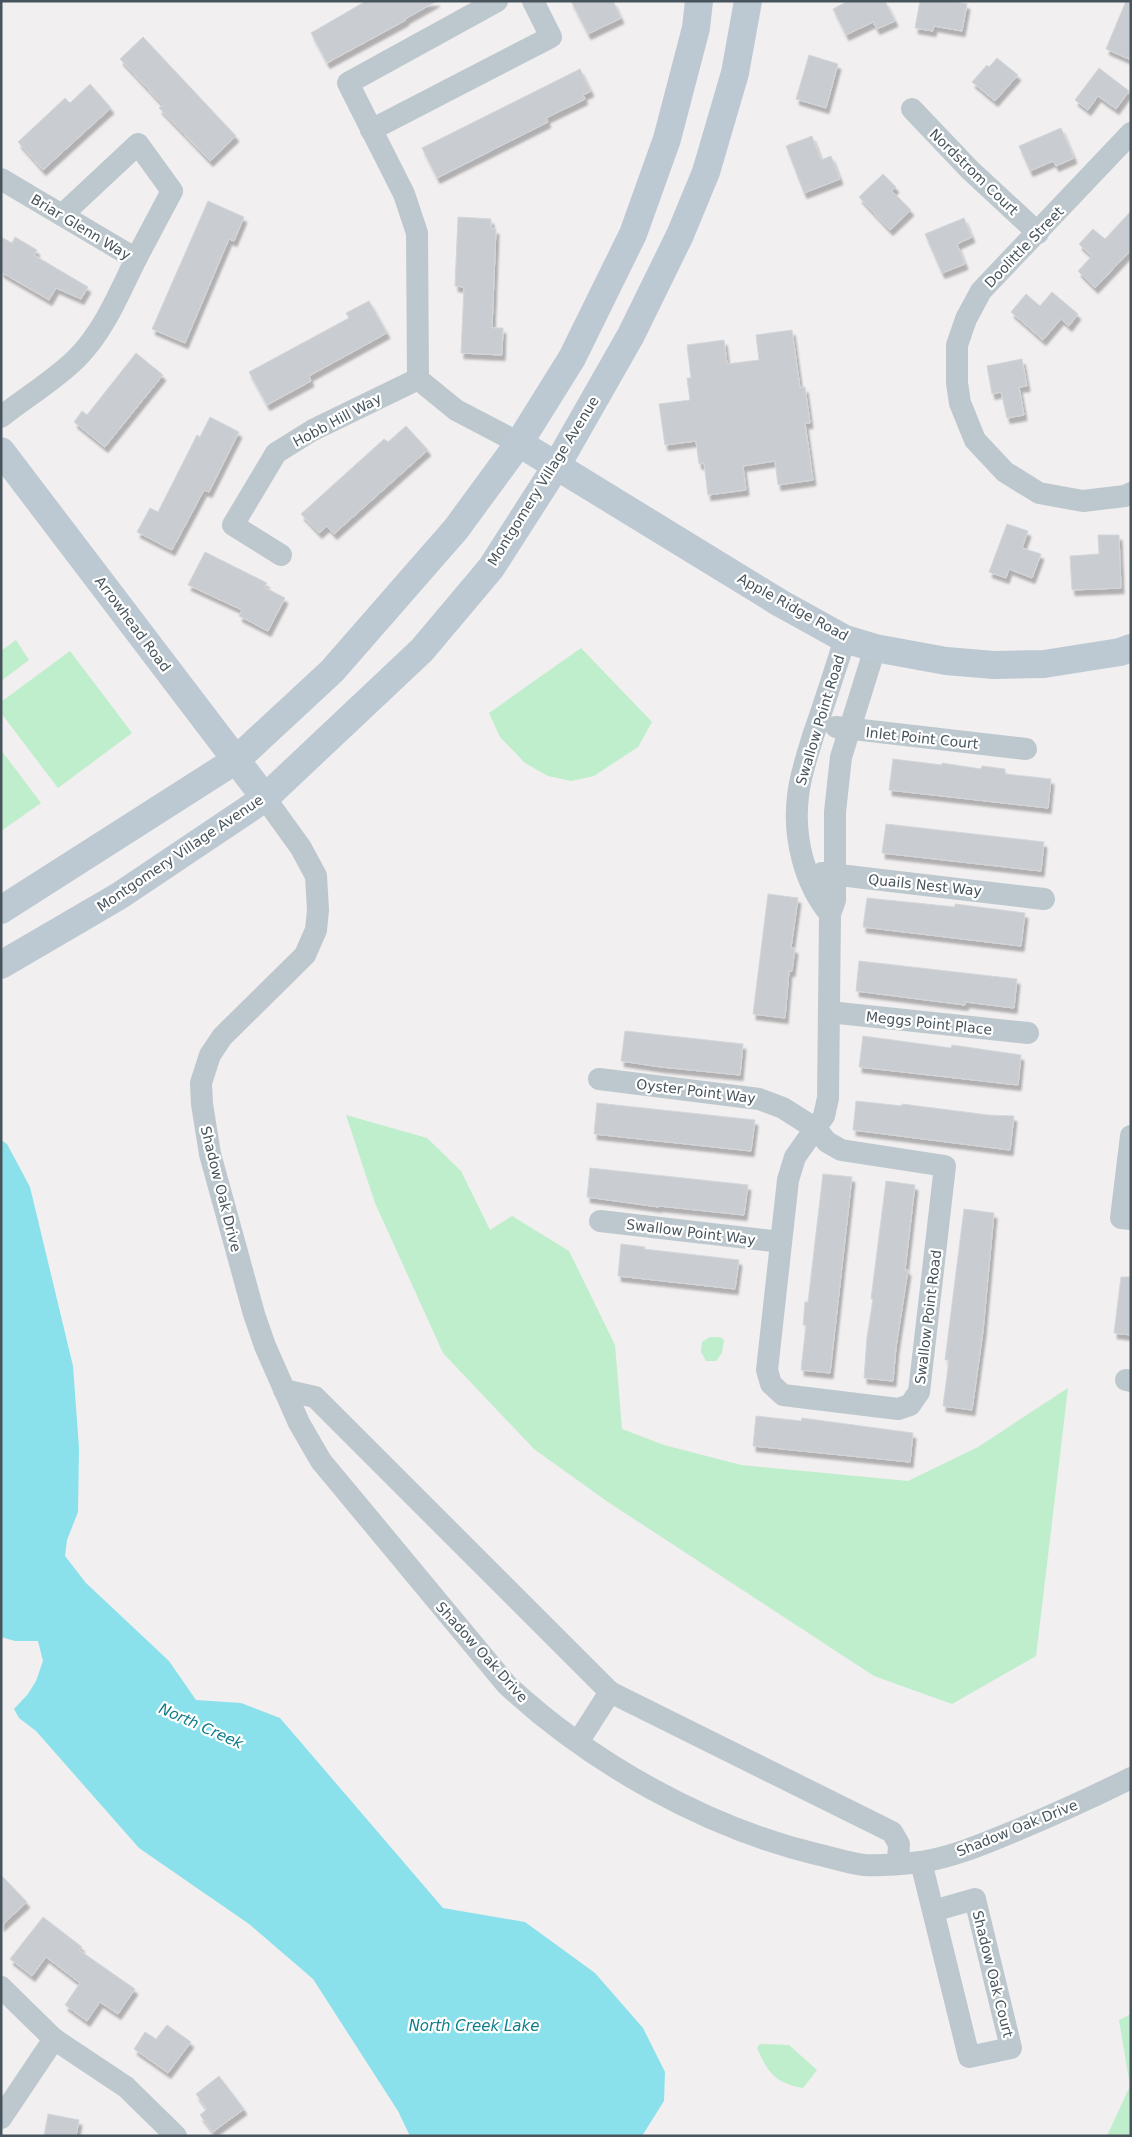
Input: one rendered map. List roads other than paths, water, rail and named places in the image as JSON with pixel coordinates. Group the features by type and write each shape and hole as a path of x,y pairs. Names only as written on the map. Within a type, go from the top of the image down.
{"main road":[{"path":"1,910 236,760 332,671 456,529 519,443 572,358 633,234 667,139 696,28 699,1"},
{"name":"Montgomery Village Avenue","path":"1,965 119,896 265,798 422,650 491,568 557,465 631,335 690,212 706,172 735,73 748,1"},
{"name":"Apple Ridge Road","path":"519,443 780,603 846,639 875,648 946,661 994,666 1044,664 1120,652 1131,648"},
{"name":"Arrowhead Road","path":"1,451 265,798"}],"street":[{"path":"497,1 348,83 404,194 418,233 418,379 456,410 519,443"},
{"path":"371,130 551,37 533,1"},
{"name":"Nordstrom Court","path":"912,109 970,170 1038,233"},
{"name":"Doolittle Street","path":"1131,134 981,291 966,319 957,346 957,383 960,403 976,440 1005,472 1039,493 1083,500 1125,496 1131,493"},
{"path":"62,215 138,144 172,191 136,259"},
{"name":"Briar Glenn Way","path":"1,179 136,259 106,317 90,342 76,358 1,417"},
{"name":"Hobb Hill Way","path":"280,555 233,525 276,454 313,430 418,379"},
{"name":"Swallow Point Road","path":"830,914 822,904 806,871 800,843 798,796 818,723 846,639"},
{"name":"Swallow Point Road","path":"816,1129 827,1142 841,1150 945,1166 919,1392 910,1405 898,1409 783,1395 771,1384 767,1370 788,1180 795,1157 803,1143 816,1129 824,1116 828,1098 830,914 835,900 837,786 841,757 875,648"},
{"name":"Inlet Point Court","path":"818,723 850,730 1026,749"},
{"name":"Shadow Oak Drive","path":"265,798 302,848 316,876 318,910 316,930 305,955 256,1001 218,1043 210,1055 201,1083 202,1104 210,1154 254,1314 265,1346 298,1424 322,1462 507,1685 538,1714 578,1742 630,1776 701,1813 756,1836 794,1848 864,1864 921,1862 960,1853 1063,1811 1131,1778"},
{"name":"Quails Nest Way","path":"806,871 1044,899"},
{"name":"Meggs Point Place","path":"830,1012 1028,1033"},
{"name":"Oyster Point Way","path":"599,1080 759,1099 783,1108 816,1129"},
{"path":"1131,1136 1121,1218 1131,1219"},
{"name":"Swallow Point Way","path":"600,1221 781,1242"},
{"path":"284,1390 315,1397 610,1692 892,1832 899,1844 898,1863"},
{"path":"578,1742 610,1692"},
{"name":"Shadow Oak Court","path":"921,1862 969,2057 1012,2048 974,1899 933,1910"},
{"path":"1,1987 54,2039 126,2087 176,2136"},
{"path":"1,2118 54,2039"}],"water":[{"name":"North Creek Lake","path":"1,1140 7,1144 30,1187 73,1366 79,1448 78,1512 67,1540 65,1556 86,1583 169,1661 196,1700 241,1703 280,1718 443,1908 525,1922 595,1973 643,2028 665,2072 664,2101 642,2136 410,2136 398,2111 313,1979 249,1924 139,1848 36,1731 19,1718 14,1709 28,1694 36,1681 43,1661 38,1641 15,1641 1,1637"}],"water label":[{"name":"North Creek","path":"201,1726"}]}
